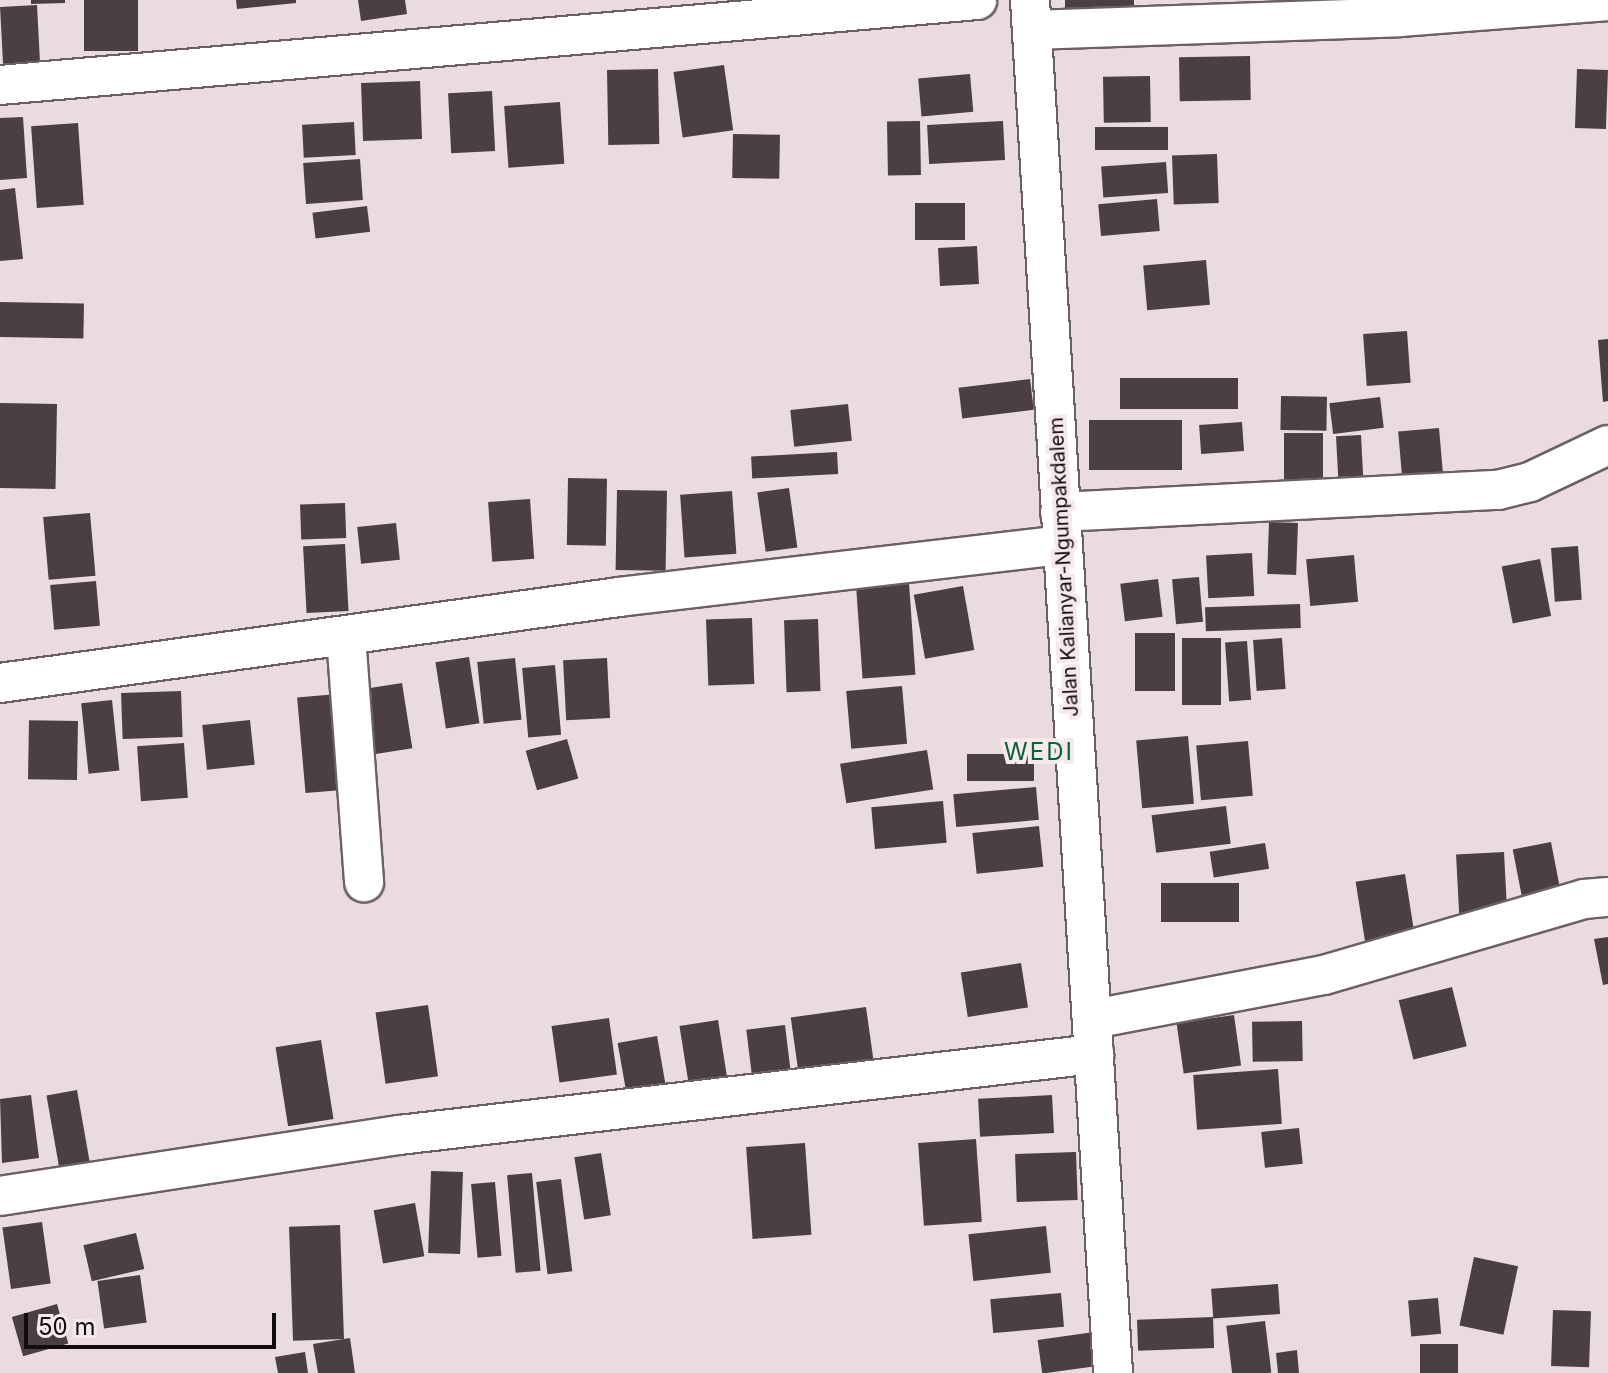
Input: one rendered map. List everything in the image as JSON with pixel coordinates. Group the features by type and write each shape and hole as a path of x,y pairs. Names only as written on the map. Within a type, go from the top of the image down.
{"street":[{"path":"0,85 977,0"},
{"path":"1031,15 1400,17 1608,1"},
{"name":"Jalan Kalianyar-Ngumpakdalem","path":"1031,15 1113,1373"},
{"path":"0,683 619,597 1061,529 1498,490 1530,482 1608,445"},
{"path":"346,636 364,882"},
{"path":"0,1196 399,1135 1094,1036 1324,975 1584,899 1608,897"}],"building":[{"path":"31,0 65,0 65,3 31,4"},
{"path":"84,0 138,0 138,51 84,51"},
{"path":"236,0 296,0 296,3 237,9"},
{"path":"358,0 405,0 407,14 361,21"},
{"path":"1065,0 1134,0 1134,21 1065,21"},
{"path":"37,5 40,64 3,66 0,7"},
{"path":"1250,56 1251,100 1180,101 1179,57"},
{"path":"724,65 733,130 683,137 673,72"},
{"path":"658,69 659,144 608,145 607,70"},
{"path":"1577,69 1608,70 1606,129 1575,128"},
{"path":"970,74 973,112 922,116 918,79"},
{"path":"1150,76 1151,122 1104,123 1103,77"},
{"path":"420,81 422,139 363,141 361,83"},
{"path":"492,91 495,151 451,153 448,93"},
{"path":"560,102 564,164 508,168 504,106"},
{"path":"23,117 27,178 0,180 0,118"},
{"path":"920,121 921,175 888,176 887,122"},
{"path":"1003,121 1005,160 929,164 927,125"},
{"path":"354,122 356,155 304,158 302,125"},
{"path":"78,123 84,205 37,208 31,126"},
{"path":"1095,127 1168,127 1168,150 1095,150"},
{"path":"733,134 780,135 779,179 732,178"},
{"path":"1217,154 1219,203 1174,205 1172,156"},
{"path":"360,159 363,200 306,204 303,163"},
{"path":"1166,162 1168,193 1103,197 1101,167"},
{"path":"15,188 23,259 0,261 0,190"},
{"path":"1157,199 1160,231 1101,236 1098,204"},
{"path":"915,203 965,203 965,240 915,240"},
{"path":"367,206 370,232 316,239 312,213"},
{"path":"977,246 979,284 940,286 938,248"},
{"path":"1206,260 1210,305 1147,310 1143,265"},
{"path":"0,302 84,303 83,338 0,337"},
{"path":"1407,331 1411,383 1367,386 1363,334"},
{"path":"1608,339 1608,401 1603,402 1598,340"},
{"path":"1120,378 1238,378 1238,409 1120,409"},
{"path":"1030,379 1034,410 962,419 959,388"},
{"path":"1281,396 1327,397 1326,431 1280,430"},
{"path":"1380,397 1384,428 1333,434 1329,403"},
{"path":"0,403 57,404 56,489 0,488"},
{"path":"848,404 852,441 794,447 790,410"},
{"path":"1089,420 1182,420 1182,470 1089,470"},
{"path":"1242,422 1244,451 1201,454 1199,425"},
{"path":"1439,428 1443,474 1402,477 1398,432"},
{"path":"1284,433 1323,433 1323,488 1284,488"},
{"path":"1361,435 1364,485 1339,486 1336,436"},
{"path":"837,452 838,474 752,478 751,457"},
{"path":"568,478 607,479 606,546 567,545"},
{"path":"789,488 797,547 766,552 757,492"},
{"path":"617,490 667,491 666,571 616,570"},
{"path":"732,491 736,554 685,557 680,495"},
{"path":"530,499 534,559 492,562 488,502"},
{"path":"345,503 346,538 301,540 300,505"},
{"path":"90,513 95,576 49,580 43,517"},
{"path":"1269,522 1298,523 1296,575 1267,574"},
{"path":"396,523 400,560 361,564 357,527"},
{"path":"345,544 349,611 307,613 303,546"},
{"path":"1578,546 1582,600 1555,602 1551,548"},
{"path":"1252,553 1254,596 1208,598 1206,555"},
{"path":"1354,555 1358,602 1310,606 1306,559"},
{"path":"1540,559 1551,616 1513,623 1502,566"},
{"path":"1199,577 1203,622 1176,624 1172,579"},
{"path":"1158,579 1163,617 1125,621 1120,584"},
{"path":"96,581 100,626 54,630 50,585"},
{"path":"909,583 915,675 863,678 856,587"},
{"path":"963,586 974,650 925,659 914,595"},
{"path":"1300,604 1301,628 1206,631 1205,607"},
{"path":"752,618 754,684 708,686 706,620"},
{"path":"818,619 821,691 787,692 784,620"},
{"path":"1135,633 1175,633 1175,691 1135,691"},
{"path":"1182,638 1221,638 1221,705 1182,705"},
{"path":"1282,638 1286,689 1257,691 1253,640"},
{"path":"1247,641 1251,700 1229,701 1225,643"},
{"path":"469,657 479,723 446,728 435,662"},
{"path":"515,658 521,720 484,724 477,662"},
{"path":"607,658 610,718 566,720 563,660"},
{"path":"555,665 561,735 528,738 522,668"},
{"path":"402,683 412,748 368,755 358,690"},
{"path":"902,686 907,744 851,749 846,691"},
{"path":"181,691 183,737 123,739 121,693"},
{"path":"337,694 345,790 306,793 297,697"},
{"path":"112,700 119,771 89,774 81,703"},
{"path":"29,720 78,721 77,780 28,779"},
{"path":"250,720 255,765 207,770 202,725"},
{"path":"1188,736 1194,804 1142,808 1136,741"},
{"path":"567,739 578,778 537,790 526,751"},
{"path":"1248,741 1253,796 1201,800 1196,746"},
{"path":"184,743 188,798 141,801 137,746"},
{"path":"927,750 933,790 846,803 840,764"},
{"path":"967,754 1034,754 1034,781 967,781"},
{"path":"1036,787 1039,820 956,827 953,794"},
{"path":"943,801 947,843 875,849 871,807"},
{"path":"1226,806 1231,844 1156,853 1152,815"},
{"path":"1039,826 1043,867 977,874 972,833"},
{"path":"1551,842 1562,901 1524,908 1513,849"},
{"path":"1265,843 1269,869 1214,877 1210,852"},
{"path":"1504,852 1507,915 1459,917 1456,855"},
{"path":"1405,874 1415,935 1365,943 1356,882"},
{"path":"1161,883 1239,883 1239,922 1161,922"},
{"path":"1608,937 1608,984 1603,985 1594,939"},
{"path":"1021,963 1028,1007 968,1017 961,973"},
{"path":"1452,987 1467,1046 1413,1059 1399,1000"},
{"path":"428,1005 438,1076 386,1084 376,1012"},
{"path":"866,1007 874,1063 799,1074 791,1018"},
{"path":"1234,1015 1241,1066 1184,1074 1177,1023"},
{"path":"609,1018 617,1074 559,1083 552,1026"},
{"path":"718,1020 727,1078 689,1084 679,1026"},
{"path":"1302,1021 1303,1061 1253,1062 1252,1022"},
{"path":"785,1025 791,1074 752,1078 746,1030"},
{"path":"657,1036 666,1087 627,1094 618,1043"},
{"path":"321,1040 334,1119 288,1126 276,1047"},
{"path":"1278,1069 1282,1124 1197,1130 1193,1075"},
{"path":"77,1090 90,1165 60,1170 46,1095"},
{"path":"31,1095 39,1158 2,1163 0,1099"},
{"path":"1052,1095 1054,1133 980,1137 978,1099"},
{"path":"1299,1128 1303,1164 1265,1168 1261,1132"},
{"path":"976,1139 982,1222 924,1226 918,1143"},
{"path":"805,1143 811,1235 753,1239 746,1147"},
{"path":"1076,1152 1078,1200 1017,1202 1015,1154"},
{"path":"601,1153 611,1215 584,1219 574,1157"},
{"path":"431,1171 463,1172 460,1254 428,1253"},
{"path":"532,1173 541,1271 516,1273 507,1175"},
{"path":"561,1179 572,1271 548,1274 536,1182"},
{"path":"495,1182 501,1256 478,1258 471,1184"},
{"path":"415,1203 424,1256 383,1263 374,1210"},
{"path":"42,1222 51,1283 11,1289 2,1228"},
{"path":"340,1225 344,1339 293,1341 289,1227"},
{"path":"1046,1226 1051,1273 973,1281 968,1234"},
{"path":"136,1233 144,1269 92,1281 83,1245"},
{"path":"1474,1257 1518,1266 1503,1335 1459,1325"},
{"path":"140,1275 147,1323 104,1329 97,1281"},
{"path":"1278,1284 1280,1314 1213,1319 1211,1289"},
{"path":"1061,1293 1064,1327 993,1333 990,1299"},
{"path":"1438,1298 1441,1334 1411,1336 1408,1301"},
{"path":"57,1304 68,1343 23,1356 12,1317"},
{"path":"1553,1310 1591,1311 1589,1367 1551,1366"},
{"path":"1213,1317 1214,1348 1138,1351 1137,1320"},
{"path":"1265,1321 1271,1373 1232,1373 1226,1326"},
{"path":"1094,1332 1099,1366 1042,1373 1038,1340"},
{"path":"350,1338 355,1373 318,1373 313,1344"},
{"path":"1420,1344 1458,1344 1458,1373 1420,1373"},
{"path":"1297,1350 1299,1373 1278,1373 1276,1353"},
{"path":"305,1352 308,1373 278,1373 275,1357"}],"district":[{"name":"WEDI","path":"1039,752"}]}
